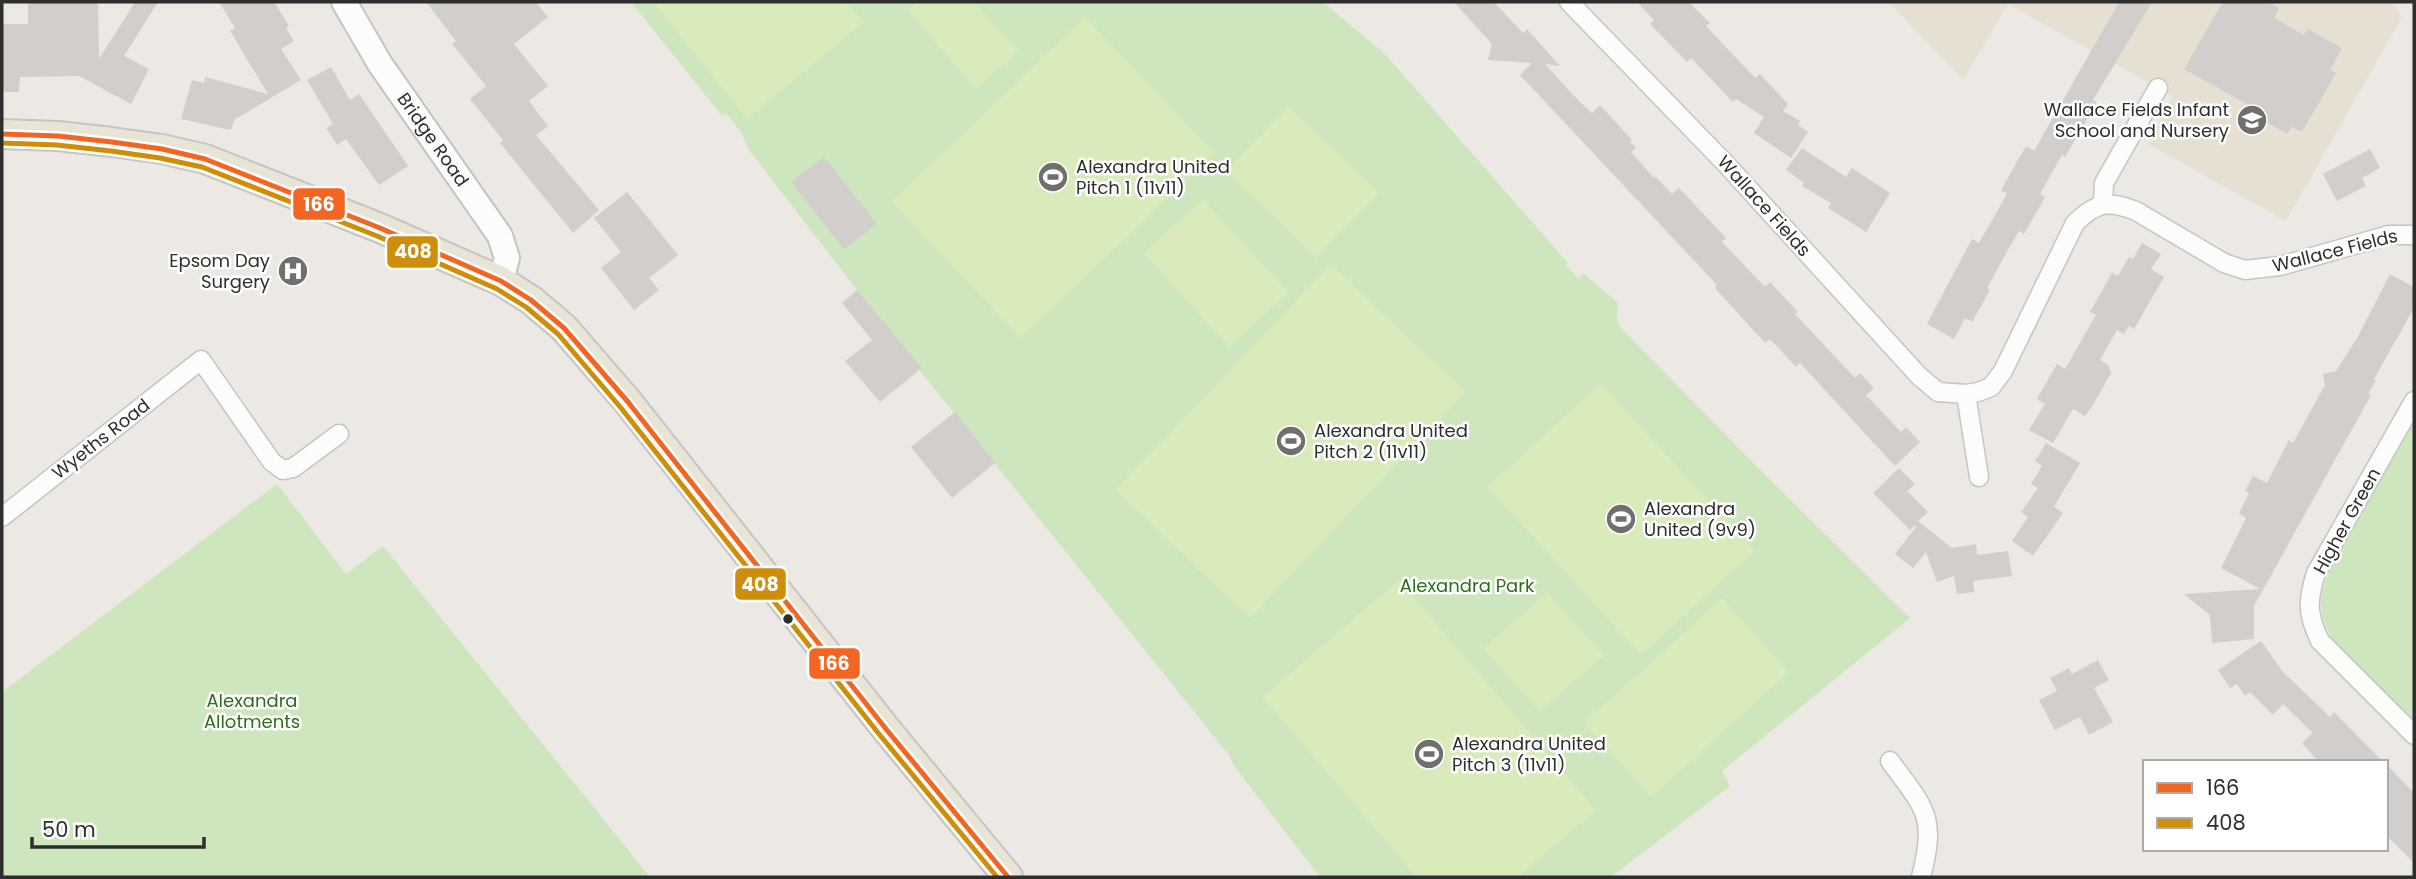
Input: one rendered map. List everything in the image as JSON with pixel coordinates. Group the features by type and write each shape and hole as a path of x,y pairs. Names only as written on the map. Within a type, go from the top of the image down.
{"main road":[{"name":"Bridge Road","path":"344,2 380,64 500,236 507,258 500,281"},
{"path":"2,134 58,136 111,142 162,149 205,159 368,223 500,281 531,300 564,328 592,359 1008,877"}],"street":[{"name":"Wallace Fields","path":"1569,2 1725,163 1919,376 1938,392 1966,394"},
{"path":"1979,477 1966,394 1991,387 2003,371 2075,223 2086,212 2104,203 2104,183 2158,88"},
{"name":"Wallace Fields","path":"2104,203 2122,205 2136,211 2224,262 2245,270 2280,266 2389,235 2414,235"},
{"name":"Wyeths Road","path":"2,517 201,360 272,462 283,470 293,468 339,434"},
{"name":"Higher Green","path":"2414,401 2316,573 2308,608 2320,641 2414,735"},
{"path":"1891,761 1923,806 1929,825 1927,856 1921,877"}],"shaded area":[{"name":"Wallace Fields Infant School and Nursery","path":"1889,2 2392,2 2402,17 2286,221 2148,144 2173,96 2008,4 1963,80"}],"green space":[{"name":"Alexandra Park","path":"631,2 1323,2 1386,55 1568,263 1566,265 1578,278 1583,273 1618,303 1617,321 1622,329 1910,618 1722,771 1730,786 1611,877 1320,877 1234,766 1229,755 897,342 749,150 741,132 726,113 722,116"},
{"path":"661,2 846,2 864,22 747,119 656,6"},
{"path":"917,2 974,2 1019,51 975,89 908,10"},
{"name":"Alexandra United Pitch 1 (11v11)","path":"1085,17 1215,153 1021,338 891,202"},
{"path":"1289,106 1379,193 1316,258 1226,171"},
{"path":"1203,199 1289,292 1229,347 1143,253"},
{"name":"Alexandra United Pitch 2 (11v11)","path":"1331,264 1466,392 1250,618 1115,490"},
{"name":"Alexandra United (9v9)","path":"1601,383 1755,551 1641,655 1487,487"},
{"path":"2414,420 2414,722 2337,645 2326,627 2321,606 2324,588 2344,540"},
{"name":"Alexandra Allotments","path":"277,484 346,574 383,546 650,877 2,877 2,692"},
{"name":"Alexandra United Pitch 3 (11v11)","path":"1399,580 1596,810 1518,877 1416,877 1262,697"},
{"path":"1547,592 1604,655 1540,712 1483,649"},
{"path":"1722,598 1789,672 1651,797 1584,723"}],"building":[{"path":"28,2 98,2 99,59 135,2 158,2 124,56 149,69 131,104 79,76 20,77 19,92 2,92 2,24 28,24"},
{"path":"219,2 274,2 289,26 286,28 294,41 281,49 301,80 234,120 231,130 181,119 192,80 204,83 205,77 268,94 230,31 235,28"},
{"path":"426,2 536,2 548,17 514,44 548,86 529,101 548,126 536,135 599,210 573,233 500,143 503,140 470,99 486,86 452,44 456,41"},
{"path":"1454,2 1494,2 1523,33 1527,29 1560,66 1545,64 1578,100 1592,113 1600,105 1632,140 1630,142 1636,148 1631,152 1654,178 1672,194 1679,188 1726,238 1722,242 1765,287 1770,282 1798,312 1795,314 1855,378 1860,373 1874,388 1866,395 1901,432 1906,427 1920,442 1895,466 1800,363 1796,367 1770,339 1765,343 1715,288 1717,285 1520,75 1532,63 1488,60 1492,44"},
{"path":"1637,2 1689,2 1710,23 1706,26 1755,78 1760,74 1788,104 1783,111 1800,121 1798,125 1808,132 1791,158 1754,133 1764,117 1736,99 1733,102 1691,58 1687,62 1650,24 1654,20"},
{"path":"2119,2 2152,2 2093,100 2097,103 2040,194 2045,197 2024,234 2019,231 1987,288 1990,290 1972,322 1965,318 1954,339 1927,324 1972,239 1979,243 2007,194 2001,190 2026,146 2034,151"},
{"path":"2223,2 2269,2 2279,8 2274,18 2304,35 2308,29 2342,48 2330,70 2336,73 2302,132 2292,127 2287,134 2256,116 2259,111 2184,69"},
{"path":"331,67 350,100 359,94 408,166 379,185 346,139 337,145 326,128 333,124 307,80"},
{"path":"1802,148 1846,177 1852,168 1890,193 1866,232 1828,208 1831,203 1802,186 1804,183 1786,170"},
{"path":"2370,149 2380,168 2362,178 2366,186 2337,201 2323,174"},
{"path":"824,157 877,224 844,249 791,182"},
{"path":"627,192 678,255 649,278 659,290 634,310 601,268 621,252 594,218"},
{"path":"2142,243 2161,254 2151,269 2164,277 2134,329 2129,326 2124,334 2117,330 2100,360 2108,365 2111,373 2093,405 2085,416 2073,409 2053,443 2029,430 2045,404 2037,399 2057,364 2065,369 2096,315 2090,312 2112,273 2118,276 2129,257 2133,259"},
{"path":"2390,274 2414,287 2414,308 2374,379 2376,380 2368,394 2371,395 2254,606 2254,639 2212,643 2210,615 2184,594 2260,589 2221,568 2246,518 2239,513 2249,493 2245,491 2253,476 2267,483 2289,440 2293,443 2325,385 2323,374 2336,371 2356,340"},
{"path":"857,290 922,368 880,402 845,361 872,340 842,303"},
{"path":"955,412 995,463 952,498 911,447"},
{"path":"2046,443 2080,463 2054,507 2063,513 2033,556 2012,541 2028,517 2021,512 2038,488 2031,484 2042,466 2035,461"},
{"path":"1899,468 1915,484 1907,491 1928,512 1918,521 1952,548 1976,544 1977,555 2008,551 2012,576 1973,581 1974,592 1957,594 1954,576 1937,582 1926,552 1913,568 1895,554 1916,527 1915,525 1910,530 1873,493"},
{"path":"2261,641 2283,672 2330,717 2334,712 2381,760 2317,760 2302,743 2313,733 2283,704 2273,715 2250,692 2245,696 2237,684 2230,688 2218,670"},
{"path":"2098,660 2109,680 2094,688 2113,722 2089,735 2080,717 2055,730 2039,700 2057,691 2050,678 2069,668 2072,674"},
{"path":"2388,766 2414,793 2414,863 2388,837"}],"transit line":[{"name":"166","path":"2,134 112,142 162,149 205,159 380,228 501,281 531,300 564,328 628,402 886,729 1008,877"},
{"name":"408","path":"2,143 111,151 202,167 377,236 497,289 526,307 558,334 621,408 879,734 997,877"}],"place":[{"name":"Wallace Fields Infant School and Nursery","path":"2252,120"},
{"name":"Alexandra United Pitch 1 (11v11)","path":"1053,177"},
{"name":"Epsom Day Surgery","path":"293,271"},
{"name":"Alexandra United Pitch 2 (11v11)","path":"1291,441"},
{"name":"Alexandra United (9v9)","path":"1621,519"},
{"name":"Alexandra United Pitch 3 (11v11)","path":"1429,754"}]}
